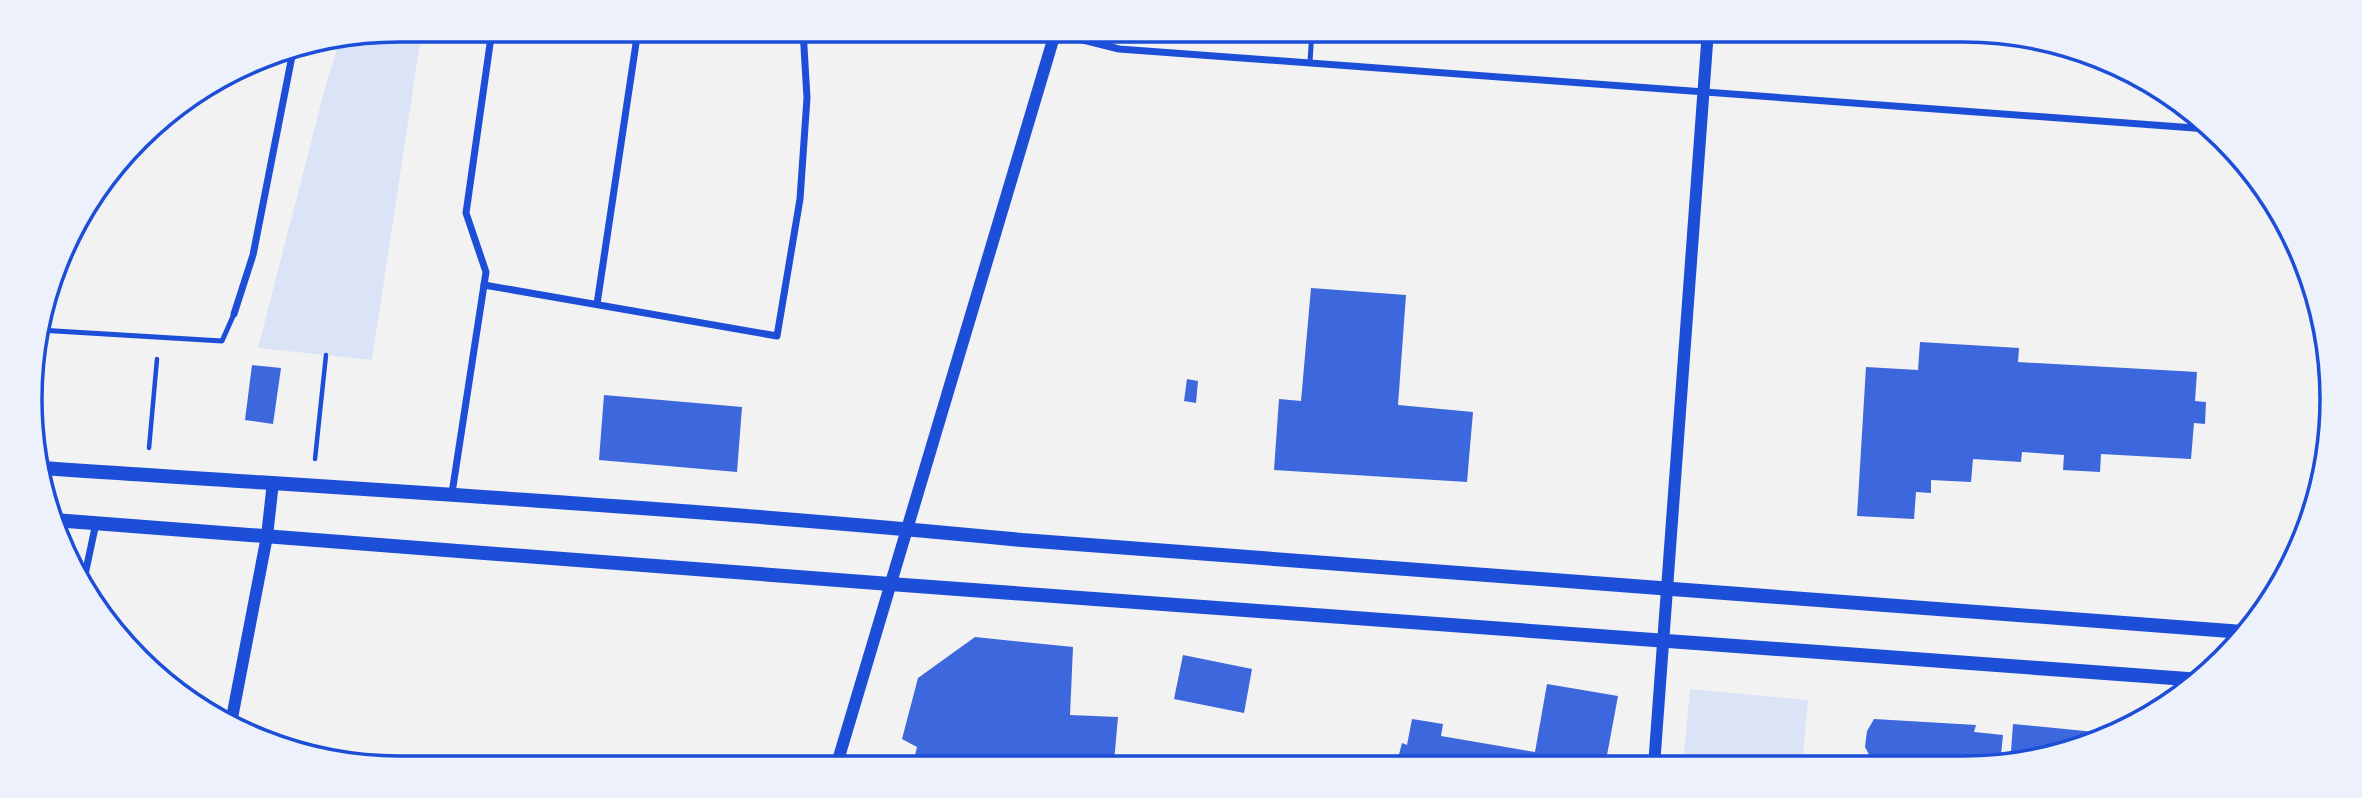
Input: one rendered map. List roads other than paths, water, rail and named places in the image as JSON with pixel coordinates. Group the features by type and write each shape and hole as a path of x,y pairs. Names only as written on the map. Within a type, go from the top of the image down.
{"main road":[{"path":"49,469 452,493 1022,540 2233,631"},
{"path":"63,521 2184,679"}],"street":[{"path":"452,493 486,272 466,214 490,42"},
{"path":"597,304 636,42"},
{"path":"484,285 777,335 800,199 807,98 804,42"},
{"path":"839,756 1051,42"},
{"path":"1094,42 1119,49 2194,128"},
{"path":"1655,756 1707,42"},
{"path":"234,314 253,255 291,59"},
{"path":"233,715 267,536 273,482"},
{"path":"86,570 96,523"}],"lane":[{"path":"1310,62 1311,42"},
{"path":"49,331 222,341 234,314"}]}
